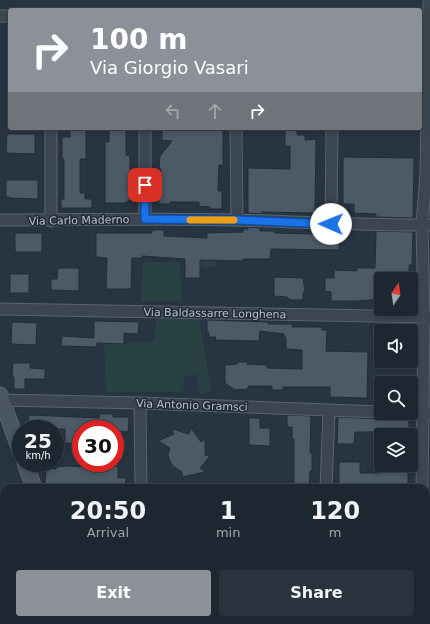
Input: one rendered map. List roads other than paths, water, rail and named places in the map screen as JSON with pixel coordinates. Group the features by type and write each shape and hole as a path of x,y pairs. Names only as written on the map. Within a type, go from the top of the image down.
{"street":[{"path":"422,484 426,414 426,225 428,174 426,19 429,0"},
{"path":"51,130 51,220"},
{"path":"145,219 146,130"},
{"path":"236,130 237,220"},
{"path":"331,224 332,130"},
{"name":"Via Carlo Maderno","path":"0,220 237,220 331,224 426,225"},
{"name":"Via Baldassarre Longhena","path":"0,309 427,317"},
{"path":"1,398 12,428"},
{"name":"Via Antonio Gramsci","path":"1,398 374,412"},
{"path":"140,403 141,484"},
{"path":"326,484 329,411"},
{"path":"28,472 33,484"}]}
